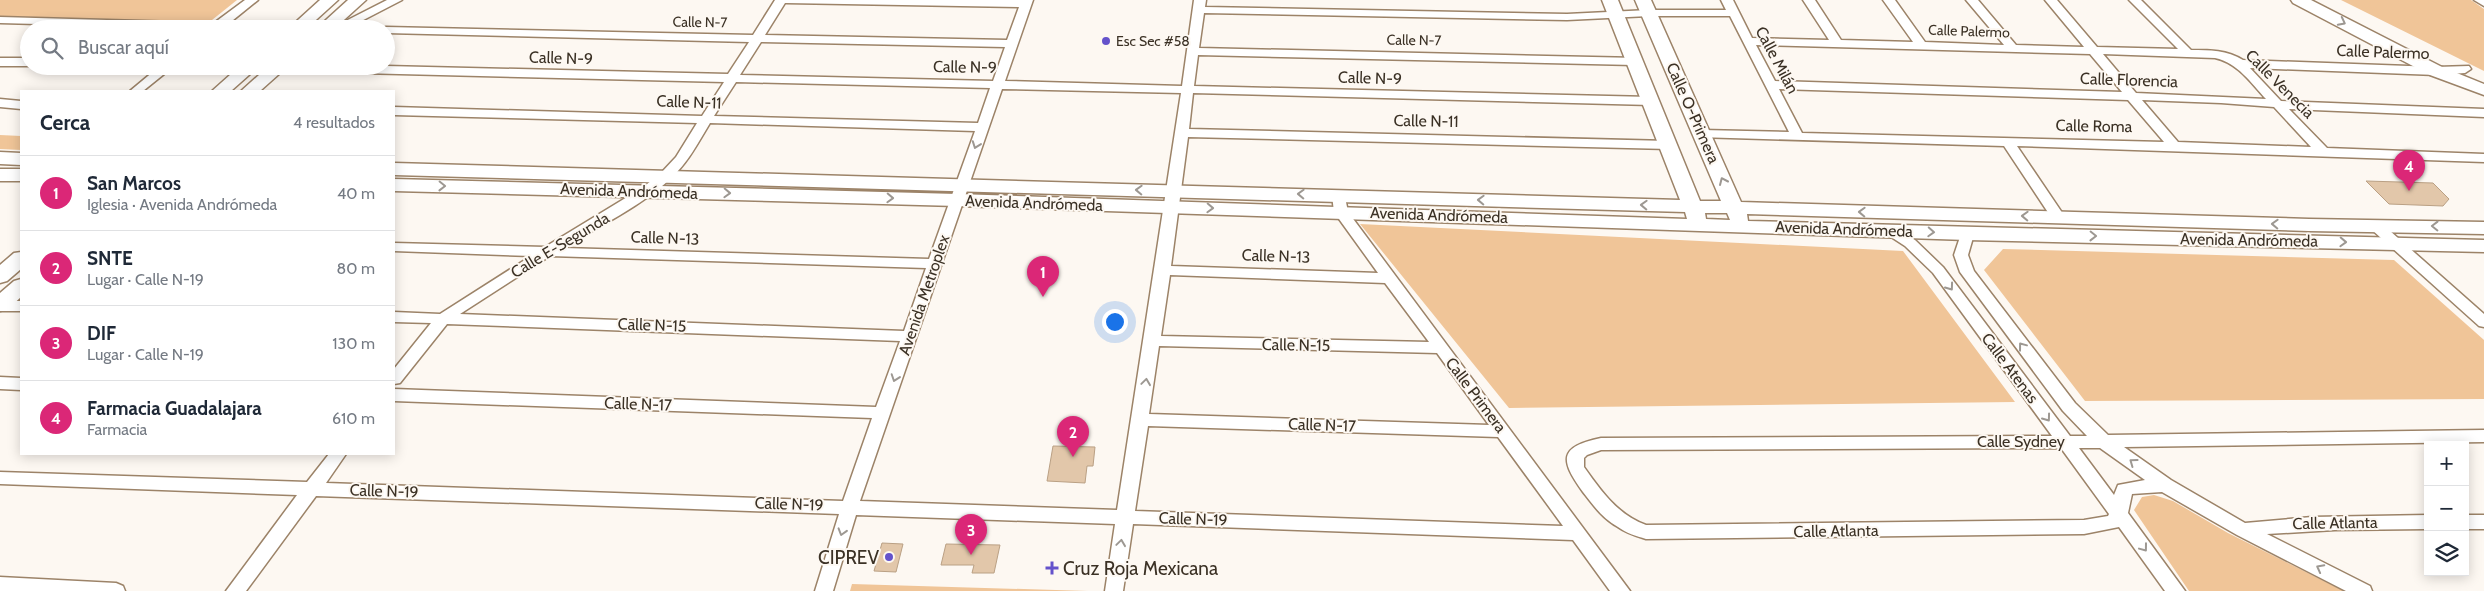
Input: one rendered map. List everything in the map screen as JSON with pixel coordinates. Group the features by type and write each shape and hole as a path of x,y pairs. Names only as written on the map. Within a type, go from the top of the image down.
{"street":[{"path":"226,20 252,0"},
{"path":"307,20 330,0"},
{"path":"334,20 358,0"},
{"path":"355,20 396,0"},
{"name":"Calle E-Segunda","path":"395,378 444,318 647,191 666,176 681,159 781,0"},
{"path":"786,0 1026,2"},
{"name":"Calle Milán","path":"1727,0 1798,136"},
{"path":"1809,0 1837,43"},
{"path":"1889,0 1921,45"},
{"path":"1972,0 2012,48"},
{"path":"2051,0 2096,50 2174,146"},
{"path":"2135,0 2188,53"},
{"path":"2299,0 2436,71 2484,90"},
{"path":"2328,0 2464,69 2484,76"},
{"path":"2480,0 2484,3"},
{"name":"Avenida Metroplex","path":"824,591 850,506 1026,2"},
{"path":"1114,591 1163,270 1199,5 1567,17 1613,7 1646,6 1734,13"},
{"name":"Calle O-Primera","path":"1646,6 1738,217"},
{"name":"Calle O-Primera","path":"1613,7 1696,215"},
{"path":"0,20 20,21"},
{"name":"Calle N-7","path":"395,30 1012,44"},
{"name":"Calle Palermo","path":"1749,41 2188,53"},
{"name":"Calle N-7","path":"1193,51 1634,60"},
{"name":"Calle Venecia","path":"2188,53 2215,54 2231,58 2240,64 2324,153"},
{"path":"0,62 20,62"},
{"name":"Calle Palermo","path":"2240,64 2436,71 2464,69"},
{"name":"Calle N-9","path":"395,70 1651,101"},
{"path":"137,90 156,75"},
{"path":"222,90 240,75"},
{"path":"251,90 270,75"},
{"name":"Calle Florencia","path":"1773,85 2245,100 2279,105 2484,113"},
{"path":"0,103 20,104"},
{"name":"Calle N-11","path":"395,111 982,127"},
{"name":"Calle N-11","path":"1181,133 1669,145"},
{"name":"Calle Roma","path":"1702,134 2174,146 2484,158"},
{"path":"2008,142 2058,217"},
{"path":"0,158 20,158"},
{"name":"Avenida Andrómeda","path":"395,169 666,176 959,192 1696,215 1967,234 2484,246"},
{"path":"0,175 20,175"},
{"name":"Avenida Andrómeda","path":"395,185 647,191 959,192"},
{"name":"Calle Primera","path":"1340,204 1387,278 1621,591"},
{"name":"Avenida Andrómeda","path":"1738,217 2058,217 2484,228"},
{"path":"2376,226 2484,322"},
{"name":"Calle Atenas","path":"1890,230 1910,243 1938,270 2176,591"},
{"name":"Calle Atenas","path":"1967,234 1961,255 1968,272 2069,407 2103,441 2165,485 2243,530 2363,591"},
{"name":"Calle N-13","path":"395,246 935,264"},
{"path":"0,276 20,259"},
{"name":"Calle N-13","path":"1163,270 1387,278"},
{"path":"0,305 20,287"},
{"path":"0,305 20,306"},
{"name":"Calle N-15","path":"395,317 910,336"},
{"name":"Calle N-15","path":"1151,341 1441,348"},
{"path":"2010,368 2038,367"},
{"path":"0,384 20,384"},
{"name":"Calle N-17","path":"395,395 883,414"},
{"name":"Calle N-17","path":"1140,420 1503,431"},
{"name":"Calle Sydney","path":"1576,469 1574,461 1576,454 1584,448 1601,444 2065,442 2484,436"},
{"path":"235,591 337,455"},
{"name":"Calle Atlanta","path":"1576,469 1618,520 1631,528 1646,532 2084,527 2113,522 2119,515"},
{"name":"Calle N-19","path":"0,478 850,506 1577,533"},
{"path":"2119,515 2124,490 2134,487 2165,485"},
{"name":"Calle Atlanta","path":"2243,530 2329,522 2424,522"},
{"path":"2469,522 2484,522"},
{"path":"0,585 116,591"}],"shaded area":[{"path":"0,0 237,0 212,20 0,18"},
{"path":"2341,0 2471,0 2484,9 2484,71"},
{"path":"0,135 20,136 20,150 0,149"},
{"path":"1360,224 1903,251 2015,402 1509,408"},
{"path":"2003,249 2394,260 2484,340 2484,399 2085,401 1984,270"},
{"path":"2154,495 2173,501 2228,533 2344,591 2189,591 2134,510 2142,497"},
{"path":"852,584 1088,591 850,591"}],"building":[{"path":"2366,181 2433,183 2449,199 2443,206 2389,204"},
{"path":"1053,446 1095,447 1093,466 1087,466 1085,483 1047,481"},
{"name":"CIPREV","path":"882,543 903,544 896,572 874,571"},
{"path":"946,544 1000,545 994,573 972,573 974,565 941,565"}],"place":[{"name":"Esc Sec #58","path":"1106,41"},
{"name":"Farmacia Guadalajara","path":"2409,191"},
{"name":"San Marcos","path":"1043,297"},
{"name":"SNTE","path":"1073,457"},
{"name":"DIF","path":"971,555"},
{"name":"CIPREV","path":"889,557"},
{"name":"Cruz Roja Mexicana","path":"1052,568"}]}
